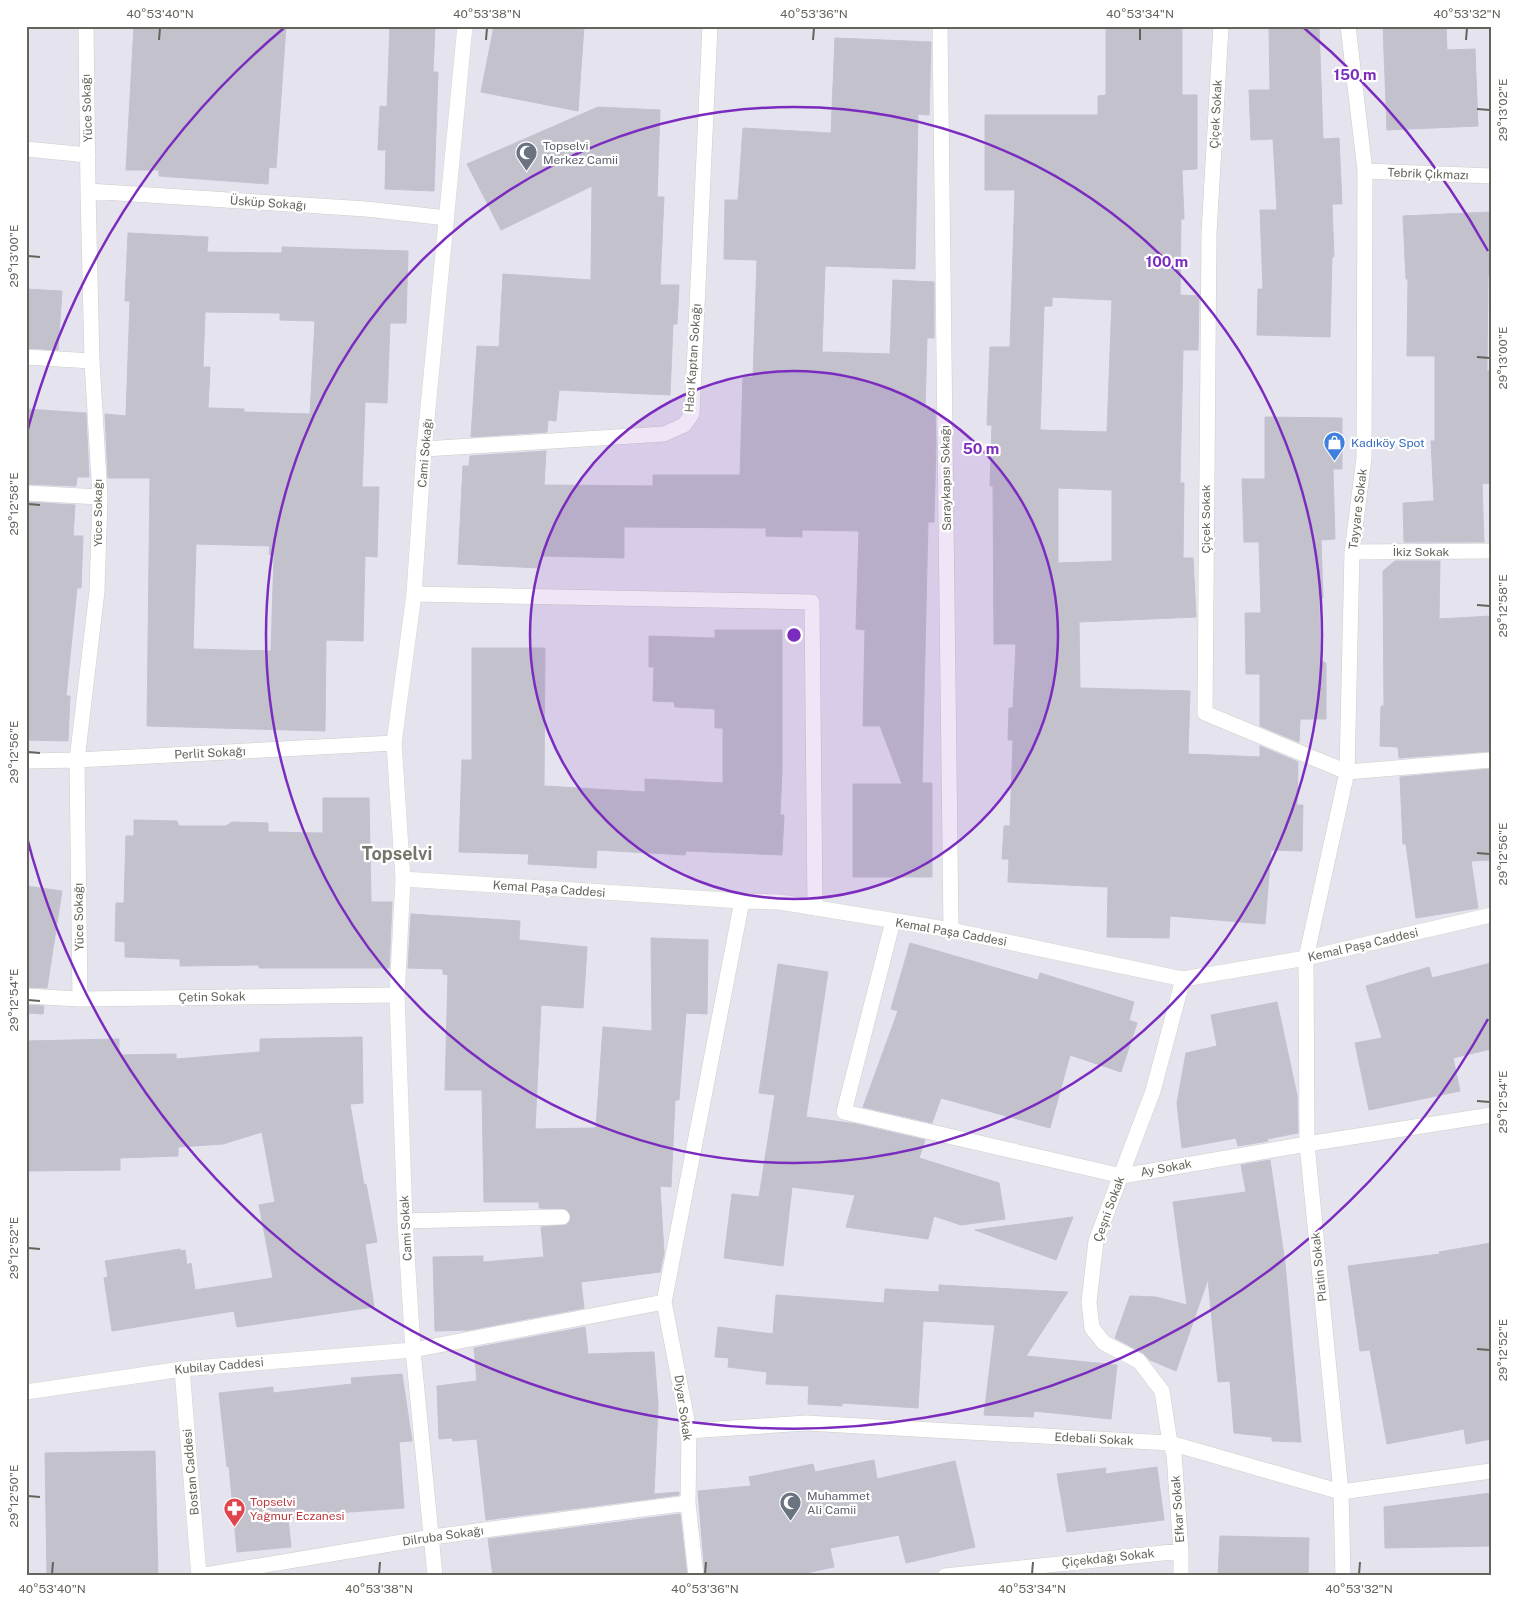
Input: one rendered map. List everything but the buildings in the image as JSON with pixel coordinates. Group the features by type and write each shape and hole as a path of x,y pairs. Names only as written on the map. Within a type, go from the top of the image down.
{"street":[{"name":"Yüce Sokağı","path":"80,999 77,760 97,591 100,497 92,361 86,26"},
{"name":"Cami Sokağı","path":"403,879 394,743 414,594 424,449 465,26"},
{"name":"Hacı Kaptan Sokağı","path":"424,449 664,434 684,426 692,414 710,26"},
{"name":"Saraykapısı Sokağı","path":"940,26 951,930"},
{"name":"Çiçek Sokak","path":"1221,26 1209,233 1205,713 1347,772 1491,760"},
{"name":"Tayyare Sokak","path":"1306,958 1347,772 1352,552 1364,458 1365,171 1348,26"},
{"path":"26,150 88,155"},
{"name":"Tebrik Çıkmazı","path":"1365,171 1491,176"},
{"name":"Üsküp Sokağı","path":"88,191 356,208 447,218"},
{"path":"26,357 92,361"},
{"path":"26,494 100,497"},
{"name":"İkiz Sokak","path":"1352,552 1491,551"},
{"path":"414,594 812,602 815,908"},
{"name":"Perlit Sokağı","path":"26,761 394,743"},
{"name":"Kemal Paşa Caddesi","path":"403,879 780,902 951,930 1183,980 1306,958 1491,915"},
{"name":"Cami Sokak","path":"403,879 397,995 405,1221 413,1350 435,1576"},
{"path":"664,1302 742,901"},
{"name":"Ay Sokak","path":"893,921 844,1112 1122,1176 1491,1115"},
{"name":"Platin Sokak","path":"1306,958 1307,1144 1341,1492 1343,1576"},
{"name":"Çeşni Sokak","path":"1170,1443 1162,1391 1139,1361 1104,1343 1092,1328 1089,1302 1096,1241 1153,1091 1183,980"},
{"name":"Çetin Sokak","path":"26,996 80,999 397,995"},
{"path":"405,1221 562,1217"},
{"name":"Kubilay Caddesi","path":"26,1392 182,1369 413,1350 664,1302"},
{"name":"Diyar Sokak","path":"664,1302 689,1431 688,1503 696,1576"},
{"name":"Bostan Caddesi","path":"182,1369 199,1576"},
{"name":"Edebali Sokak","path":"689,1431 806,1423 1170,1443 1341,1492 1491,1471"},
{"name":"Efkar Sokak","path":"1170,1443 1174,1454 1182,1551 1181,1576"},
{"name":"Dilruba Sokağı","path":"199,1576 432,1537 688,1503"},
{"name":"Çiçekdağı Sokak","path":"945,1576 1182,1551"}],"place":[{"name":"Topselvi Merkez Camii","path":"527,172"},
{"name":"Kadıköy Spot","path":"1335,462"},
{"name":"Muhammet Ali Camii","path":"791,1522"},
{"name":"Topselvi Yağmur Eczanesi","path":"234,1528"}],"district":[{"name":"Topselvi","path":"397,854"}]}
